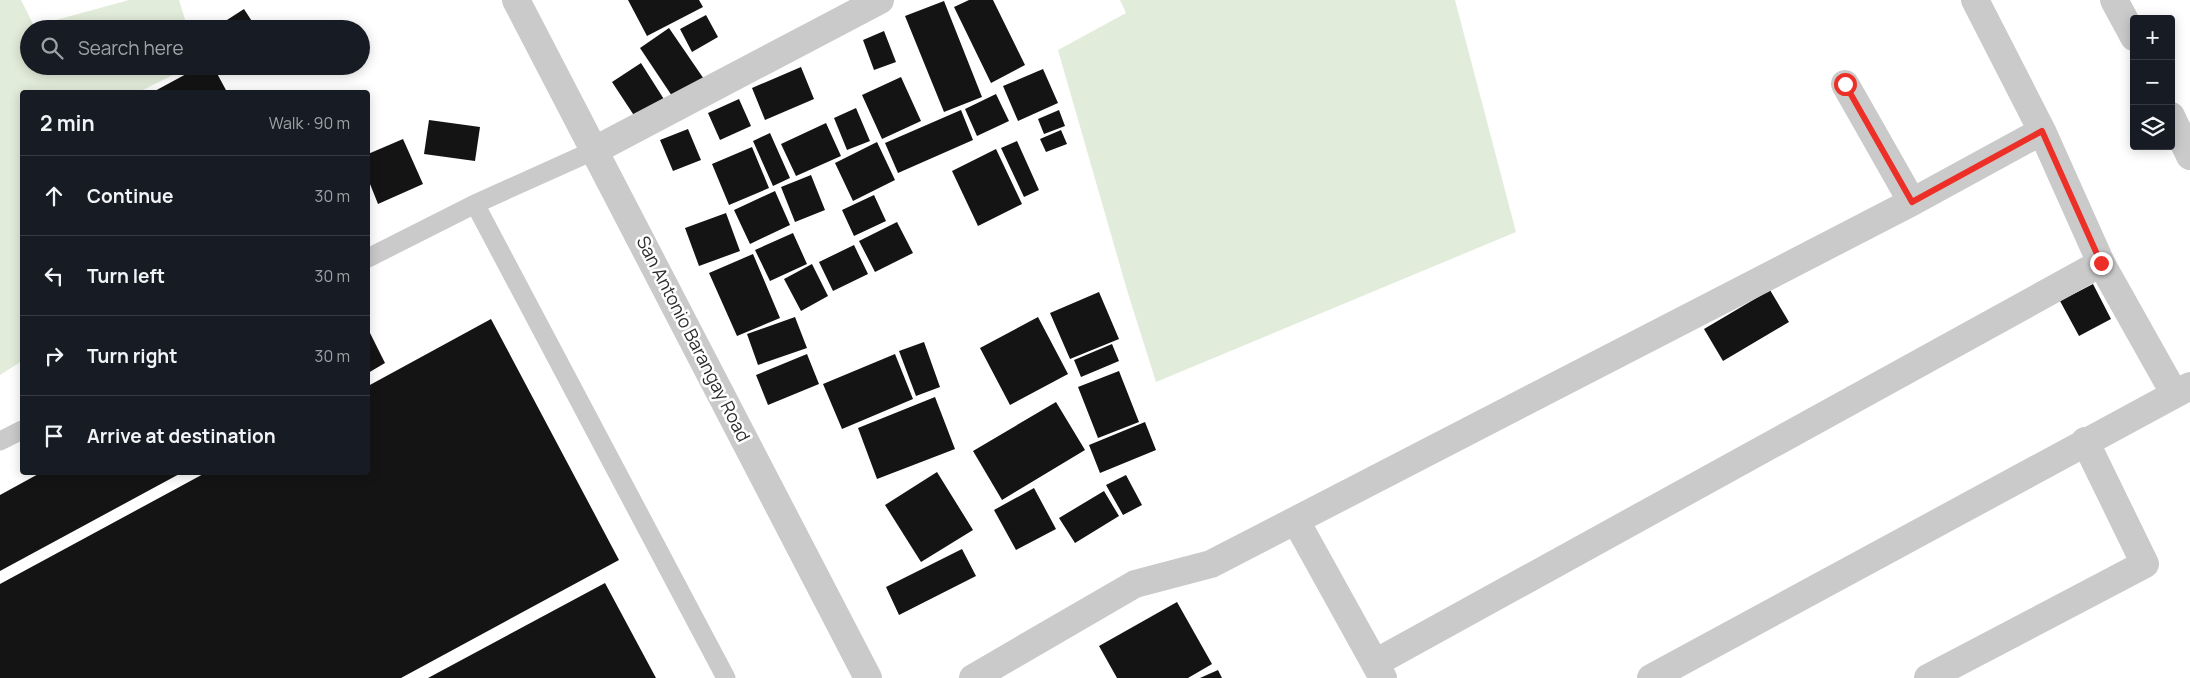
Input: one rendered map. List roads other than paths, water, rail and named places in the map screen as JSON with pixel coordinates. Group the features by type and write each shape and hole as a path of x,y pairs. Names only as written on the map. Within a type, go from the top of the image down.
{"street":[{"name":"San Antonio Barangay Road","path":"516,0 868,678"},
{"path":"595,150 880,0"},
{"path":"1651,678 2182,390 2101,263 2042,131 1975,0"},
{"path":"2114,0 2130,30"},
{"path":"1845,84 1912,202"},
{"path":"2175,124 2190,156"},
{"path":"973,678 1135,584 1211,564 1912,202 2042,131"},
{"path":"1296,521 1379,670 2101,263"},
{"path":"1928,678 2144,564 2085,441"}],"lane":[{"path":"370,257 475,204 595,150"},
{"path":"475,204 726,678"},
{"path":"0,441 20,431"}]}
